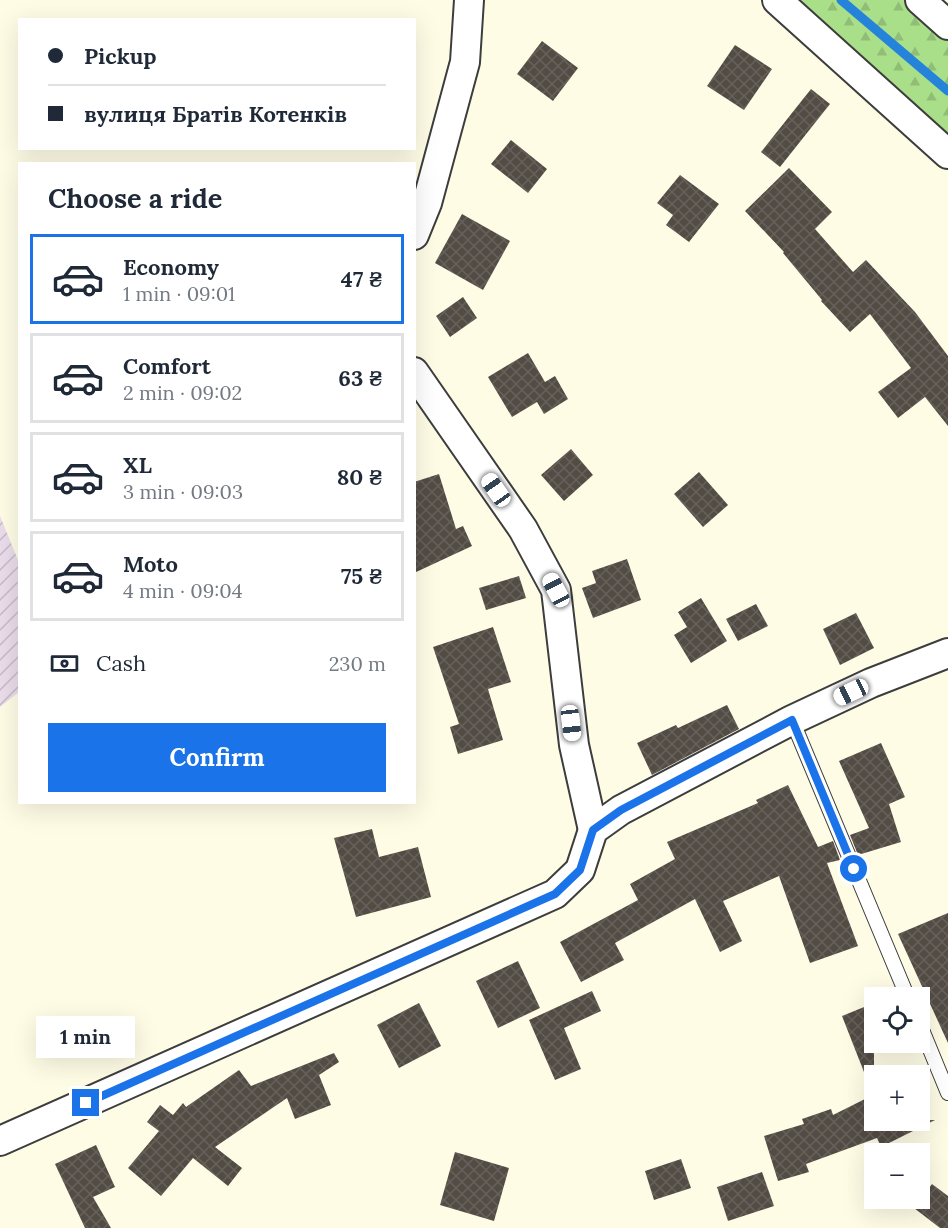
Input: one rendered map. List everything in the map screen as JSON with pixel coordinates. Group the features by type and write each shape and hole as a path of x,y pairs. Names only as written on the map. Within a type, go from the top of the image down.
{"street":[{"path":"416,230 427,203 465,62 469,0"},
{"path":"777,0 948,154"},
{"path":"920,0 948,25"},
{"path":"0,1141 555,894 580,870 593,830 574,745 556,590 523,529 416,375"},
{"path":"593,830 621,810 792,720 871,683 948,653"}],"lane":[{"path":"792,720 903,987"},
{"path":"930,1049 948,1093"}],"shaded area":[{"path":"0,516 18,560 18,693 0,707"}],"green space":[{"path":"777,0 920,0 948,25 948,154"}],"building":[{"path":"542,41 578,68 553,101 517,74"},
{"path":"735,45 772,69 744,110 707,86"},
{"path":"811,89 830,104 780,167 761,152"},
{"path":"511,140 547,169 528,193 491,164"},
{"path":"789,168 832,212 815,229 853,272 866,260 915,312 948,356 948,426 925,397 898,418 878,392 911,368 870,314 850,332 821,301 784,252 745,211"},
{"path":"680,175 719,204 689,242 666,225 673,215 657,203"},
{"path":"462,214 510,241 483,290 435,263"},
{"path":"463,297 477,318 450,337 436,316"},
{"path":"528,353 545,382 555,376 568,399 544,414 537,402 512,417 488,377"},
{"path":"571,449 593,475 564,501 541,475"},
{"path":"699,472 728,505 703,527 674,494"},
{"path":"439,474 456,529 463,526 472,546 416,572 416,481"},
{"path":"627,559 641,600 593,618 582,588 596,583 592,571"},
{"path":"519,576 526,598 486,610 479,588"},
{"path":"701,598 727,641 691,663 674,635 687,627 678,612"},
{"path":"756,604 768,626 738,641 726,619"},
{"path":"856,613 874,648 840,665 823,629"},
{"path":"493,627 511,682 488,689 503,740 458,754 450,727 459,724 433,647"},
{"path":"727,705 739,729 652,775 637,743 676,725 678,728"},
{"path":"881,743 905,797 889,804 901,842 858,855 850,835 869,828 839,761"},
{"path":"788,785 818,847 833,841 840,860 827,863 858,946 810,963 779,876 723,901 742,941 720,952 695,899 615,943 624,960 581,982 560,942 638,900 630,884 675,859 667,842 758,803 756,800"},
{"path":"372,829 379,857 418,847 431,897 356,917 334,838"},
{"path":"948,913 948,1043 930,1004 930,987 922,987 898,934"},
{"path":"518,961 540,1008 498,1028 476,981"},
{"path":"592,991 601,1011 564,1028 581,1069 555,1080 529,1020"},
{"path":"419,1003 441,1046 399,1068 377,1025"},
{"path":"864,1007 864,1053 874,1053 874,1065 864,1065 864,1072 842,1016"},
{"path":"334,1053 339,1062 319,1075 331,1105 295,1119 287,1098 215,1147 242,1168 228,1186 193,1158 161,1196 128,1168 159,1131 147,1122 160,1105 173,1115 183,1103 186,1107 239,1070 251,1086"},
{"path":"864,1100 864,1131 913,1131 889,1143 879,1143 877,1138 806,1164 809,1172 778,1181 764,1136 804,1124 802,1119 831,1109 833,1115"},
{"path":"96,1145 115,1187 93,1197 111,1228 85,1228 55,1164"},
{"path":"455,1152 509,1168 494,1221 440,1205"},
{"path":"681,1159 691,1188 654,1200 645,1171"},
{"path":"762,1172 774,1206 728,1221 717,1187"},
{"path":"932,1184 948,1196 948,1228 940,1228 915,1209 930,1209"}],"waterway":[{"path":"841,0 948,91"}],"route":[{"path":"86,1103 555,894 580,870 593,830 621,810 792,720 854,869"}]}
